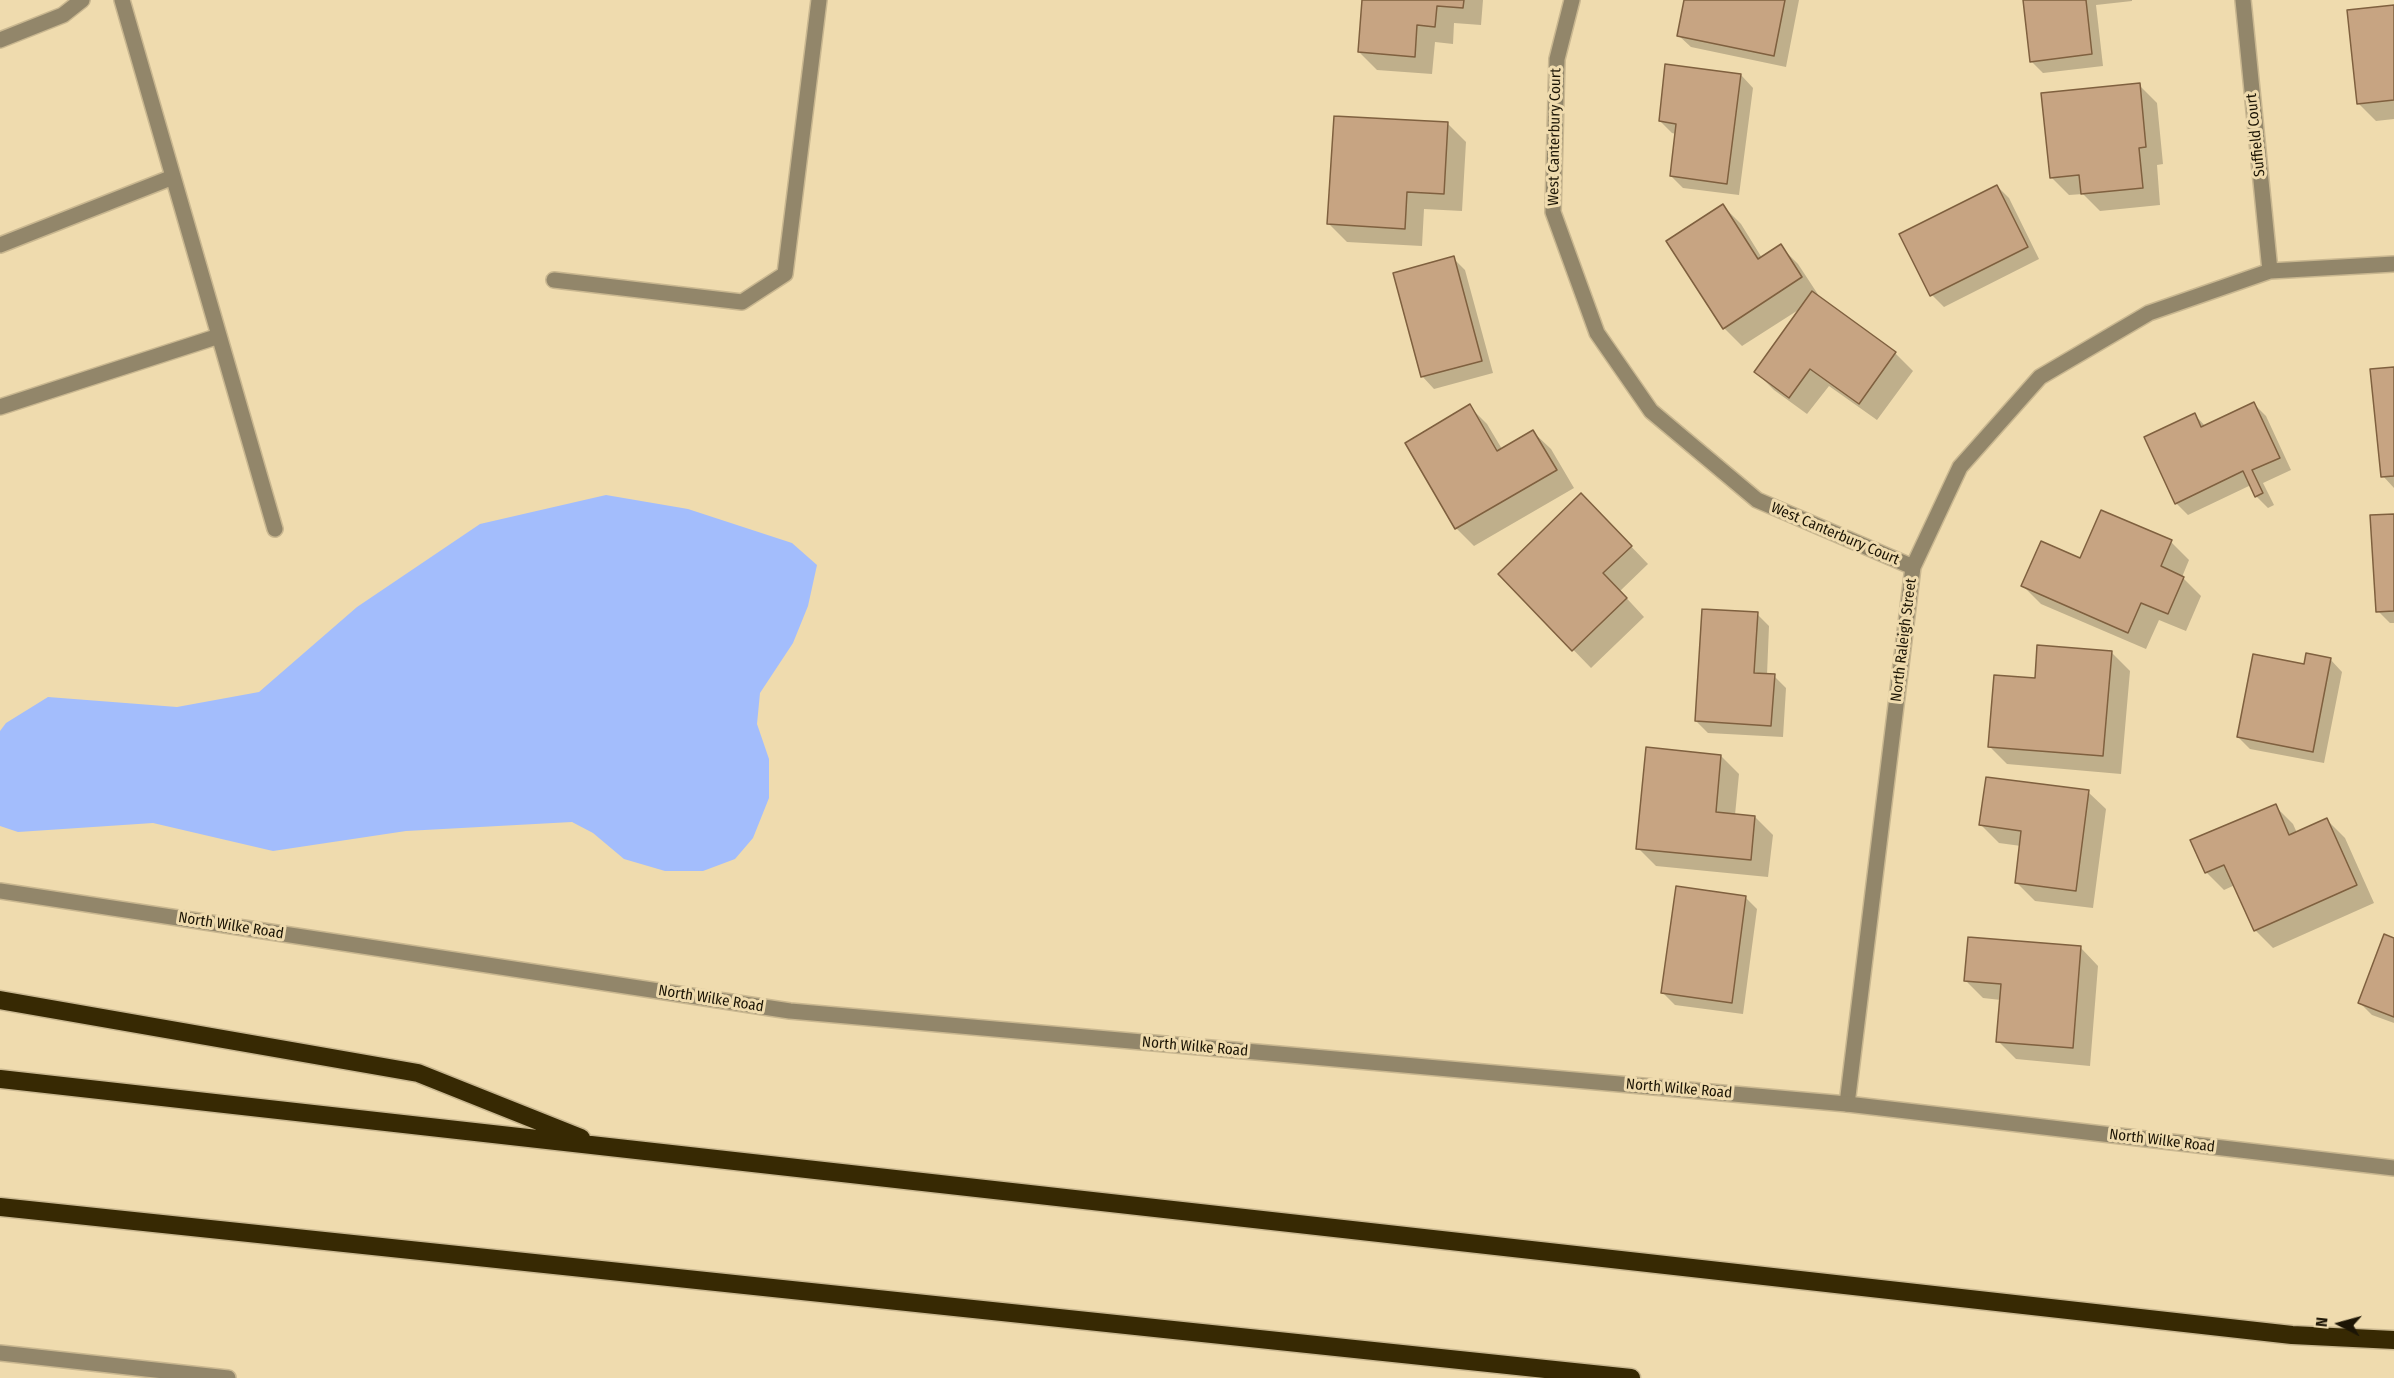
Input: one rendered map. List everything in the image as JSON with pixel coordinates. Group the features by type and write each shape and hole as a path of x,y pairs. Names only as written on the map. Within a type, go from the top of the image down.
{"highway":[{"path":"0,1000 418,1073 602,1146"},
{"path":"0,1079 2268,1332 2394,1341"},
{"path":"0,1207 1631,1378"}],"street":[{"path":"0,40 63,15 82,0"},
{"path":"123,0 275,529"},
{"path":"554,280 742,302 785,274 819,0"},
{"name":"West Canterbury Court","path":"1572,0 1557,59 1553,212 1597,333 1651,411 1757,501 1913,567"},
{"name":"Suffield Court","path":"2243,0 2270,271"},
{"path":"0,246 174,177"},
{"name":"North Raleigh Street","path":"1847,1104 1913,567 1960,467 2040,377 2149,313 2270,271 2394,264"},
{"path":"0,407 219,336"},
{"name":"North Wilke Road","path":"0,891 790,1011 1847,1104 2394,1168"},
{"path":"0,1353 228,1378"}],"water":[{"path":"606,495 688,509 792,543 817,565 808,606 793,643 760,693 757,724 769,759 769,798 753,838 735,859 703,871 665,871 624,859 593,833 572,822 406,831 273,851 153,823 18,832 0,826 0,731 6,723 48,697 177,707 259,692 357,607 480,524"}],"building":[{"path":"1362,0 1464,0 1463,8 1437,6 1435,27 1417,25 1415,57 1358,52"},
{"path":"1684,0 1785,0 1774,56 1677,36"},
{"path":"2023,0 2086,0 2092,54 2030,62"},
{"path":"2394,5 2394,100 2357,104 2347,10"},
{"path":"1665,64 1741,74 1727,184 1670,176 1676,124 1659,121"},
{"path":"2140,83 2146,147 2139,148 2143,188 2081,194 2079,175 2050,178 2041,93"},
{"path":"1334,116 1448,122 1444,194 1407,192 1405,229 1327,224"},
{"path":"1997,185 2028,247 1930,296 1899,234"},
{"path":"1723,204 1758,259 1781,244 1802,277 1723,329 1666,241"},
{"path":"1454,256 1482,361 1421,377 1393,273"},
{"path":"1812,291 1896,352 1859,404 1810,369 1789,398 1754,372"},
{"path":"2394,367 2394,476 2381,477 2370,369"},
{"path":"2254,402 2280,458 2252,470 2263,493 2255,497 2243,471 2175,504 2144,437 2195,413 2201,427"},
{"path":"1470,404 1497,451 1533,430 1557,470 1455,529 1405,443"},
{"path":"1581,493 1632,546 1603,573 1627,598 1572,651 1498,574"},
{"path":"2101,510 2172,540 2161,566 2184,577 2168,614 2141,603 2128,633 2021,586 2041,541 2080,558"},
{"path":"2394,514 2394,611 2376,612 2370,515"},
{"path":"1702,609 1758,612 1754,673 1775,674 1771,726 1695,721"},
{"path":"2037,645 2112,651 2103,756 1988,747 1994,675 2035,678"},
{"path":"2306,653 2331,658 2313,752 2237,737 2253,654 2304,664"},
{"path":"1646,747 1721,755 1716,812 1755,816 1751,860 1636,849"},
{"path":"1986,777 2089,790 2076,891 2015,883 2021,831 1979,825"},
{"path":"2276,804 2289,835 2327,818 2357,885 2254,931 2224,865 2205,873 2190,840"},
{"path":"1676,886 1746,896 1732,1003 1661,993"},
{"path":"2384,934 2394,938 2394,1017 2358,1003"},
{"path":"1968,937 2081,946 2073,1048 1996,1042 2001,984 1964,981"}]}
